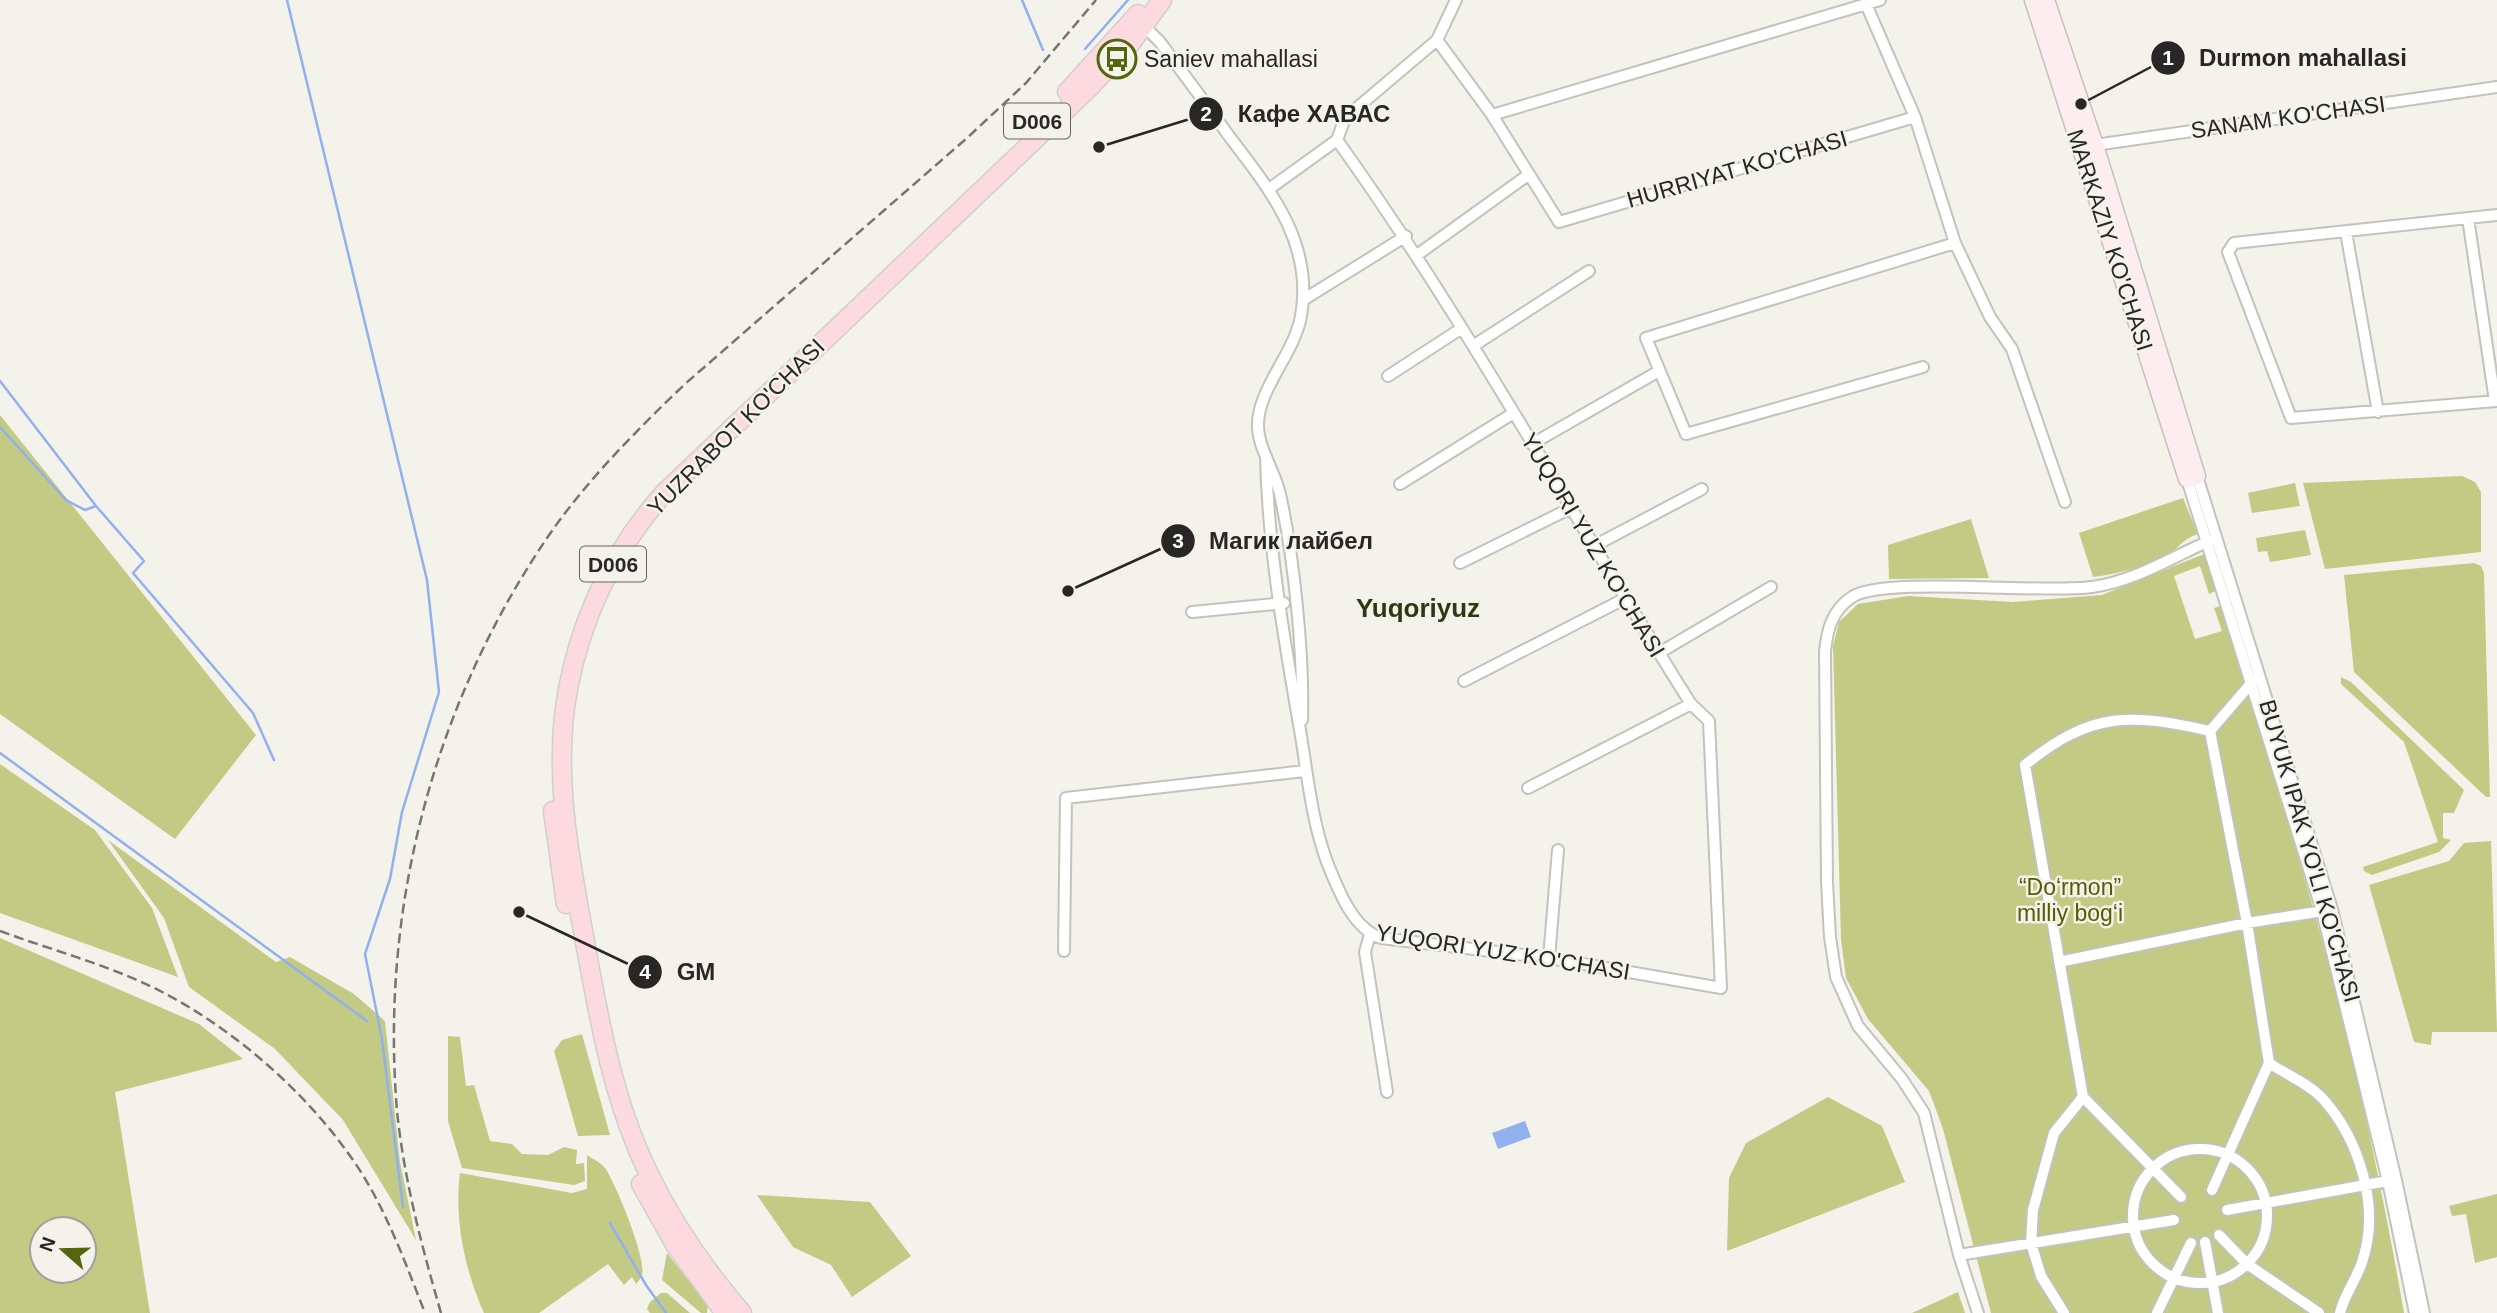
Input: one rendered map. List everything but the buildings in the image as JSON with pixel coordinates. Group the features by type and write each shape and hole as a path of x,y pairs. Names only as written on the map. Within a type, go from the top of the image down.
{"main road":[{"name":"YUZRABOT KO'CHASI","path":"1139,22 1148,0"},
{"name":"YUZRABOT KO'CHASI","path":"733,1312 676,1246 641,1185 616,1123 598,1060 561,880 553,810 553,727 565,656 600,564 632,514 663,478 1033,133 1081,79 1162,0"}],"street":[{"path":"1269,189 1337,139 1345,118 1437,40 1456,0"},
{"path":"1492,115 1880,0"},
{"name":"MARKAZIY KO'CHASI","path":"2033,0 2087,147"},
{"name":"MARKAZIY KO'CHASI","path":"2046,0 2087,147 2192,477"},
{"path":"1866,4 1915,117 1955,243 1990,317 2012,349 2065,502"},
{"name":"YUQORI YUZ KO'CHASI","path":"1139,22 1160,42 1269,189 1298,247 1304,275 1298,330 1264,401 1258,424 1266,456 1280,492 1303,699 1301,737"},
{"path":"1417,255 1528,176 1492,115 1437,40"},
{"name":"SANAM KO'CHASI","path":"2087,147 2497,87"},
{"name":"HURRIYAT KO'CHASI","path":"1528,176 1559,222 1915,117"},
{"name":"YUQORI YUZ KO'CHASI","path":"1266,456 1267,500 1291,693 1305,771 1327,863 1355,919 1370,934 1381,938 1549,958 1721,988 1710,722 1691,704 1592,547 1406,236 1337,139"},
{"path":"2468,218 2496,401 2291,418 2228,248 2234,243 2346,232 2468,218 2497,215"},
{"path":"2346,232 2378,412"},
{"path":"1303,300 1406,236"},
{"path":"1923,367 1685,434 1646,338 1955,243"},
{"path":"1473,346 1589,271"},
{"path":"1388,376 1462,328"},
{"path":"1532,444 1659,371"},
{"path":"1400,484 1512,414"},
{"name":"BUYUK IPAK YO'LI KO'CHASI","path":"2192,477 2327,910 2424,1313"},
{"path":"1592,547 1702,489"},
{"path":"1460,563 1569,509"},
{"path":"1978,1313 1959,1255 1924,1113 1902,1080 1858,1026 1836,977 1830,937 1827,882 1825,652 1829,624 1845,603 1862,593 1905,589 2092,587 2131,576 2212,540"},
{"path":"1659,653 1771,587"},
{"path":"1464,681 1626,598"},
{"path":"1192,612 1294,602"},
{"path":"2210,731 2255,680"},
{"path":"1528,788 1691,704"},
{"path":"2181,1197 2083,1097 2025,765 2047,747 2110,719 2140,718 2210,731"},
{"path":"2210,731 2247,923 2269,1063 2212,1191"},
{"path":"1064,951 1066,798 1305,771"},
{"path":"1549,958 1558,850"},
{"path":"2059,962 2247,923 2327,910"},
{"path":"1370,934 1366,952 1387,1092"},
{"path":"2269,1063 2322,1097 2351,1142 2365,1185 2370,1216 2363,1259 2340,1313"},
{"path":"2064,1313 2041,1276 2031,1243 2033,1210 2054,1133 2083,1097"},
{"path":"2200,1147 2228,1153 2248,1167 2263,1188 2267,1203 2264,1239 2247,1264 2231,1276 2213,1283 2201,1284 2173,1278 2152,1264 2140,1248 2133,1227 2137,1191 2152,1167 2175,1152 2200,1147"},
{"path":"2227,1210 2392,1180"},
{"name":"BUYUK IPAK YO'LI KO'CHASI","path":"2392,1180 2415,1313"},
{"path":"1959,1255 2174,1220"},
{"path":"2219,1235 2247,1264 2319,1313"},
{"path":"2205,1242 2218,1313"},
{"path":"2157,1313 2190,1243"}],"green space":[{"path":"0,415 256,735 175,839 0,714"},
{"path":"2462,476 2475,482 2481,492 2481,552 2325,569 2303,483"},
{"path":"2295,483 2300,506 2252,513 2248,493"},
{"path":"2183,498 2198,534 2152,563 2093,577 2079,533"},
{"path":"1971,519 1989,578 1889,579 1888,545"},
{"path":"2305,530 2311,555 2270,562 2267,551 2258,552 2256,538"},
{"name":"“Do‘rmon” milliy bog‘i","path":"2204,554 2216,591 2209,594 2200,566 2174,576 2195,639 2222,631 2214,608 2220,606 2267,756 2313,906 2340,1007 2375,1159 2404,1313 1991,1313 1943,1129 1929,1091 1868,1019 1846,978 1841,939 1833,646 1839,622 1858,604 1908,596 2013,602 2102,595"},
{"path":"2474,563 2481,566 2484,573 2490,797 2486,797 2354,672 2344,575"},
{"path":"2341,677 2351,682 2464,790 2454,813 2443,813 2443,838 2451,840 2439,852 2372,875 2364,871 2363,867 2438,842 2404,742 2341,684"},
{"path":"0,764 95,830 152,908 178,977 0,913"},
{"path":"108,840 276,962 290,957 354,994 385,1021 400,1162 416,1240 343,1120 275,1049 189,987 164,918"},
{"path":"2491,841 2497,1032 2432,1032 2431,1045 2414,1042 2369,885 2449,861 2464,843"},
{"path":"0,938 199,1024 243,1059 115,1092 150,1313 0,1313"},
{"path":"582,1034 610,1135 578,1136 554,1051 562,1040"},
{"path":"448,1036 460,1037 466,1086 474,1085 490,1141 512,1144 522,1154 548,1155 564,1147 577,1150 576,1164 584,1163 585,1181 574,1185 462,1168 448,1121"},
{"path":"1828,1097 1882,1126 1905,1182 1727,1251 1729,1178 1746,1143"},
{"path":"587,1155 605,1168 622,1204 640,1254 640,1279 636,1284 632,1277 624,1285 608,1264 539,1313 484,1313 471,1280 463,1245 459,1208 460,1173 572,1193 587,1189"},
{"path":"2497,1194 2497,1257 2475,1263 2466,1214 2452,1216 2449,1206"},
{"path":"757,1195 870,1202 911,1256 852,1297 831,1265 793,1247"},
{"path":"667,1253 708,1305 707,1313 701,1313 662,1280"},
{"path":"1958,1292 1965,1313 1912,1313"},
{"path":"661,1293 667,1293 690,1313 650,1313 647,1309 650,1302"}],"water":[{"path":"1525,1121 1531,1137 1498,1149 1492,1133"}],"waterway":[{"path":"287,0 427,580 439,692 402,812 390,879 365,954 382,1039 403,1207"},
{"path":"1022,0 1043,50"},
{"path":"1085,49 1128,0"},
{"path":"0,381 96,506 144,561 133,573 253,713 274,760"},
{"path":"0,427 66,500 85,510 96,506"},
{"path":"0,753 367,1021"},
{"path":"610,1223 646,1285 666,1313"}],"railway":[{"path":"441,1313 414,1213 400,1137 394,1035 397,960 407,885 423,812 445,740 473,670 507,603 547,538 612,458 685,384 967,138 1026,83 1096,0"},
{"path":"0,931 145,983 191,1008 268,1065 314,1111 353,1160 394,1235 425,1313"}],"place":[{"name":"Saniev mahallasi","path":"1117,59"},
{"name":"Durmon mahallasi","path":"2081,104"},
{"name":"Кафе ХАВАС","path":"1099,147"},
{"name":"Магик лайбел","path":"1068,591"},
{"name":"GM","path":"519,912"}],"district":[{"name":"Yuqoriyuz","path":"1418,608"}]}
